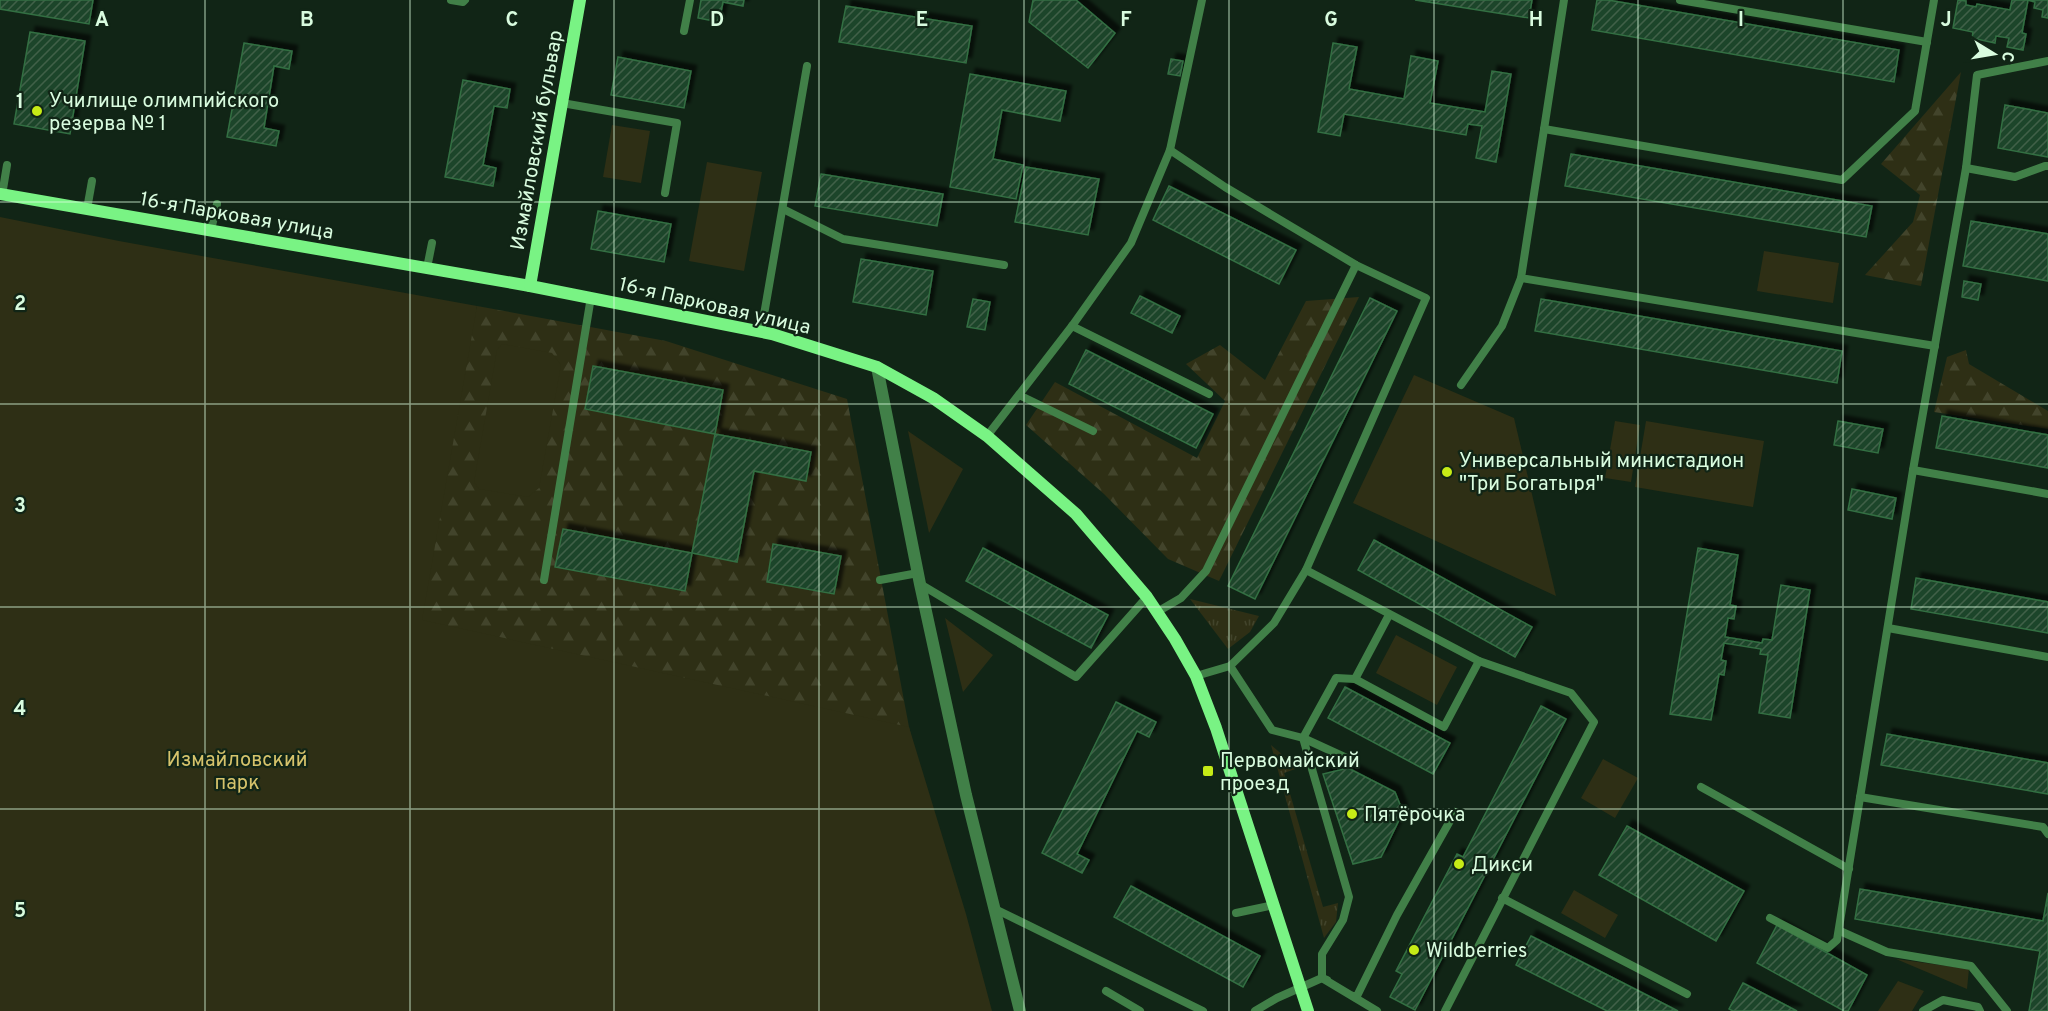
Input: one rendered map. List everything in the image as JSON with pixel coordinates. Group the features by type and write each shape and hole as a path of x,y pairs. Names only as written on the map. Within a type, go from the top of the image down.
{"main road":[{"name":"Измайловский бульвар","path":"530,286 580,0"},
{"name":"16-я Парковая улица","path":"1,194 591,297 761,332 877,368 933,398 987,436 1076,514 1147,597 1175,639 1196,676 1216,728 1308,1011"}],"street":[{"path":"877,368 919,579 993,907 1020,1011"}],"lane":[{"path":"451,0 463,2 465,0"},
{"path":"684,31 690,0"},
{"path":"987,436 1072,326 1131,243 1170,150 1202,0"},
{"path":"1461,385 1502,326 1521,278 1564,0"},
{"path":"1680,0 1927,42"},
{"path":"1544,129 1842,180 1915,111 1934,0"},
{"path":"1770,918 1828,948 1837,940 1840,931 1913,470 1966,168 1977,75 2048,61"},
{"path":"761,332 807,66"},
{"path":"562,103 677,123 665,193"},
{"path":"1170,150 1225,188 1356,265 1426,298 1306,570 1274,623 1230,666 1196,676"},
{"path":"1,194 7,165"},
{"path":"1966,168 2016,177 2048,166"},
{"path":"87,209 92,181"},
{"path":"211,230 217,204"},
{"path":"783,209 843,239 1004,266"},
{"path":"427,268 432,243"},
{"path":"1157,612 1181,598 1206,571 1356,265"},
{"path":"1521,278 1935,346"},
{"path":"544,579 591,297"},
{"path":"1072,326 1209,394"},
{"path":"1019,395 1093,431"},
{"path":"1913,470 2048,494"},
{"path":"1306,570 1479,661 1571,693 1594,722 1446,1008 1457,1011"},
{"path":"880,580 919,579 1076,678 1147,597"},
{"path":"1355,679 1389,615"},
{"path":"1888,628 2048,657"},
{"path":"1322,978 1322,954 1343,920 1349,897 1303,738 1336,678 1355,679 1444,727 1479,661"},
{"path":"1230,666 1272,730 1303,738 1351,760"},
{"path":"1701,787 1849,868"},
{"path":"1860,797 2043,827 2048,834"},
{"path":"1356,998 1397,915 1455,812"},
{"path":"1502,898 1687,994"},
{"path":"1236,913 1274,905"},
{"path":"993,907 1203,1011"},
{"path":"1840,931 1887,952 1971,966 2007,1011"},
{"path":"1255,1011 1277,998 1322,978"},
{"path":"1322,978 1377,1011"},
{"path":"1106,991 1140,1011"},
{"path":"1923,1011 1942,1000 1978,1007 1980,1011"}],"green space":[{"path":"1961,72 1921,286 1865,275 1913,222 1920,195 1881,164"},
{"path":"612,125 650,131 641,183 603,177"},
{"path":"707,162 762,172 744,271 689,261"},
{"name":"Измайловский парк","path":"0,217 477,306 422,620 909,727 966,914 992,1011 0,1011"},
{"name":"Измайловский парк","path":"0,226 473,321 477,306 666,341 847,399 909,727 975,1011 0,1011"},
{"path":"1764,251 1839,263 1833,303 1757,291"},
{"path":"1359,297 1219,581 1168,559 1104,494 1026,425 1055,382 1197,458 1225,401 1186,364 1220,345 1265,380 1306,301"},
{"path":"502,344 552,353 561,365 539,488 528,497 479,489 474,482 497,350"},
{"path":"1966,350 1969,364 2048,411 2048,429 1934,412 1947,357"},
{"name":"Универсальный министадион \"Три Богатыря\"","path":"1414,375 1514,418 1556,596 1353,503"},
{"path":"1615,421 1640,425 1631,482 1605,478"},
{"path":"1646,421 1764,441 1753,507 1635,487"},
{"path":"908,431 963,469 929,533"},
{"path":"1190,599 1259,616 1250,632 1228,649"},
{"path":"945,618 993,655 963,692"},
{"path":"1396,635 1457,667 1437,705 1376,673"},
{"path":"1271,745 1298,768 1284,773 1323,907 1338,903 1336,922 1324,938"},
{"path":"1603,759 1638,778 1615,818 1581,798"},
{"path":"1574,890 1618,915 1605,938 1561,913"},
{"path":"1896,959 1969,969 1967,989"},
{"path":"1898,981 1924,991 1912,1011 1878,1011"}],"building":[{"path":"0,0 93,0 89,24 0,9"},
{"path":"701,0 744,0 743,6 723,2 719,22 698,18"},
{"path":"1033,0 1076,0 1115,33 1088,68 1029,22"},
{"path":"1415,0 1532,0 1529,18"},
{"path":"1597,0 1899,50 1894,82 1592,30"},
{"path":"1958,0 1966,1 1966,5 1976,7 1977,4 2010,10 2012,0 2028,0 2022,33 2026,34 2023,50 2007,47 2009,38 1996,36 1995,43 1972,38 1973,32 1953,28"},
{"path":"2028,0 2048,0 2048,18 2042,17 2043,10 2034,8 2035,2"},
{"path":"846,6 972,26 966,63 839,42"},
{"path":"30,32 85,41 70,134 14,124"},
{"path":"244,43 292,51 289,69 274,66 264,128 279,131 276,146 227,137"},
{"path":"1333,43 1357,47 1349,89 1404,99 1411,56 1438,61 1430,103 1485,112 1492,71 1511,74 1496,162 1476,158 1482,126 1468,124 1466,135 1344,114 1340,136 1318,132"},
{"path":"618,57 691,71 684,108 611,95"},
{"path":"1171,59 1183,61 1180,76 1168,74"},
{"path":"970,74 1066,91 1060,121 1002,110 993,159 1023,165 1016,199 950,187"},
{"path":"463,80 510,89 507,108 494,106 483,165 496,168 493,186 445,177"},
{"path":"2005,105 2048,113 2048,157 1998,148"},
{"path":"1571,154 1872,206 1866,237 1565,186"},
{"path":"1026,167 1099,179 1088,235 1015,222"},
{"path":"821,174 943,194 937,226 815,206"},
{"path":"1169,186 1296,250 1279,284 1153,220"},
{"path":"598,211 671,224 664,262 591,249"},
{"path":"1971,221 2048,234 2048,281 1963,266"},
{"path":"861,259 933,271 926,315 853,302"},
{"path":"1964,281 1981,284 1978,300 1962,297"},
{"path":"1140,296 1180,316 1172,333 1131,313"},
{"path":"1370,298 1397,311 1255,599 1228,586"},
{"path":"973,299 990,302 985,330 967,327"},
{"path":"1541,299 1842,351 1837,383 1535,331"},
{"path":"1086,350 1213,414 1196,448 1069,384"},
{"path":"593,366 723,390 715,434 585,409"},
{"path":"1942,416 2048,435 2048,468 1936,448"},
{"path":"1838,421 1883,429 1878,453 1834,445"},
{"path":"715,434 811,452 806,481 754,471 737,562 692,553"},
{"path":"1852,489 1896,498 1892,519 1848,510"},
{"path":"563,529 692,553 685,591 555,567"},
{"path":"1374,540 1532,627 1515,657 1358,570"},
{"path":"773,544 841,556 834,594 767,582"},
{"path":"983,548 1108,615 1091,648 966,581"},
{"path":"1698,548 1738,555 1730,605 1736,606 1734,619 1728,618 1725,637 1762,643 1763,639 1772,640 1781,585 1810,590 1790,718 1759,713 1768,655 1760,654 1761,649 1724,643 1721,660 1726,661 1724,675 1719,674 1711,720 1670,714"},
{"path":"1916,578 2048,602 2048,633 1911,609"},
{"path":"1345,687 1450,743 1433,774 1328,718"},
{"path":"1116,702 1156,722 1149,737 1137,731 1077,854 1089,860 1082,873 1042,853"},
{"path":"1541,706 1566,719 1415,1010 1390,997 1402,974 1396,971 1457,854 1463,857"},
{"path":"1887,734 2048,763 2048,794 1881,765"},
{"path":"1348,768 1395,792 1403,812 1381,857 1353,864 1323,774"},
{"path":"1627,826 1744,891 1716,941 1599,875"},
{"path":"1131,886 1260,956 1243,987 1114,917"},
{"path":"1860,889 2043,921 2048,893 2048,1011 2029,1011 2040,951 1855,919"},
{"path":"1777,925 1867,975 1848,1011 1844,1011 1757,963"},
{"path":"1531,936 1678,1011 1607,1011 1516,965"},
{"path":"1743,983 1797,1011 1733,1011 1729,1009"}],"place":[{"name":"Училище олимпийского резерва № 1","path":"37,111"},
{"name":"Универсальный министадион \"Три Богатыря\"","path":"1447,472"},
{"name":"Первомайский проезд","path":"1208,771"},
{"name":"Пятёрочка","path":"1352,814"},
{"name":"Дикси","path":"1459,864"},
{"name":"Wildberries","path":"1414,950"}]}
